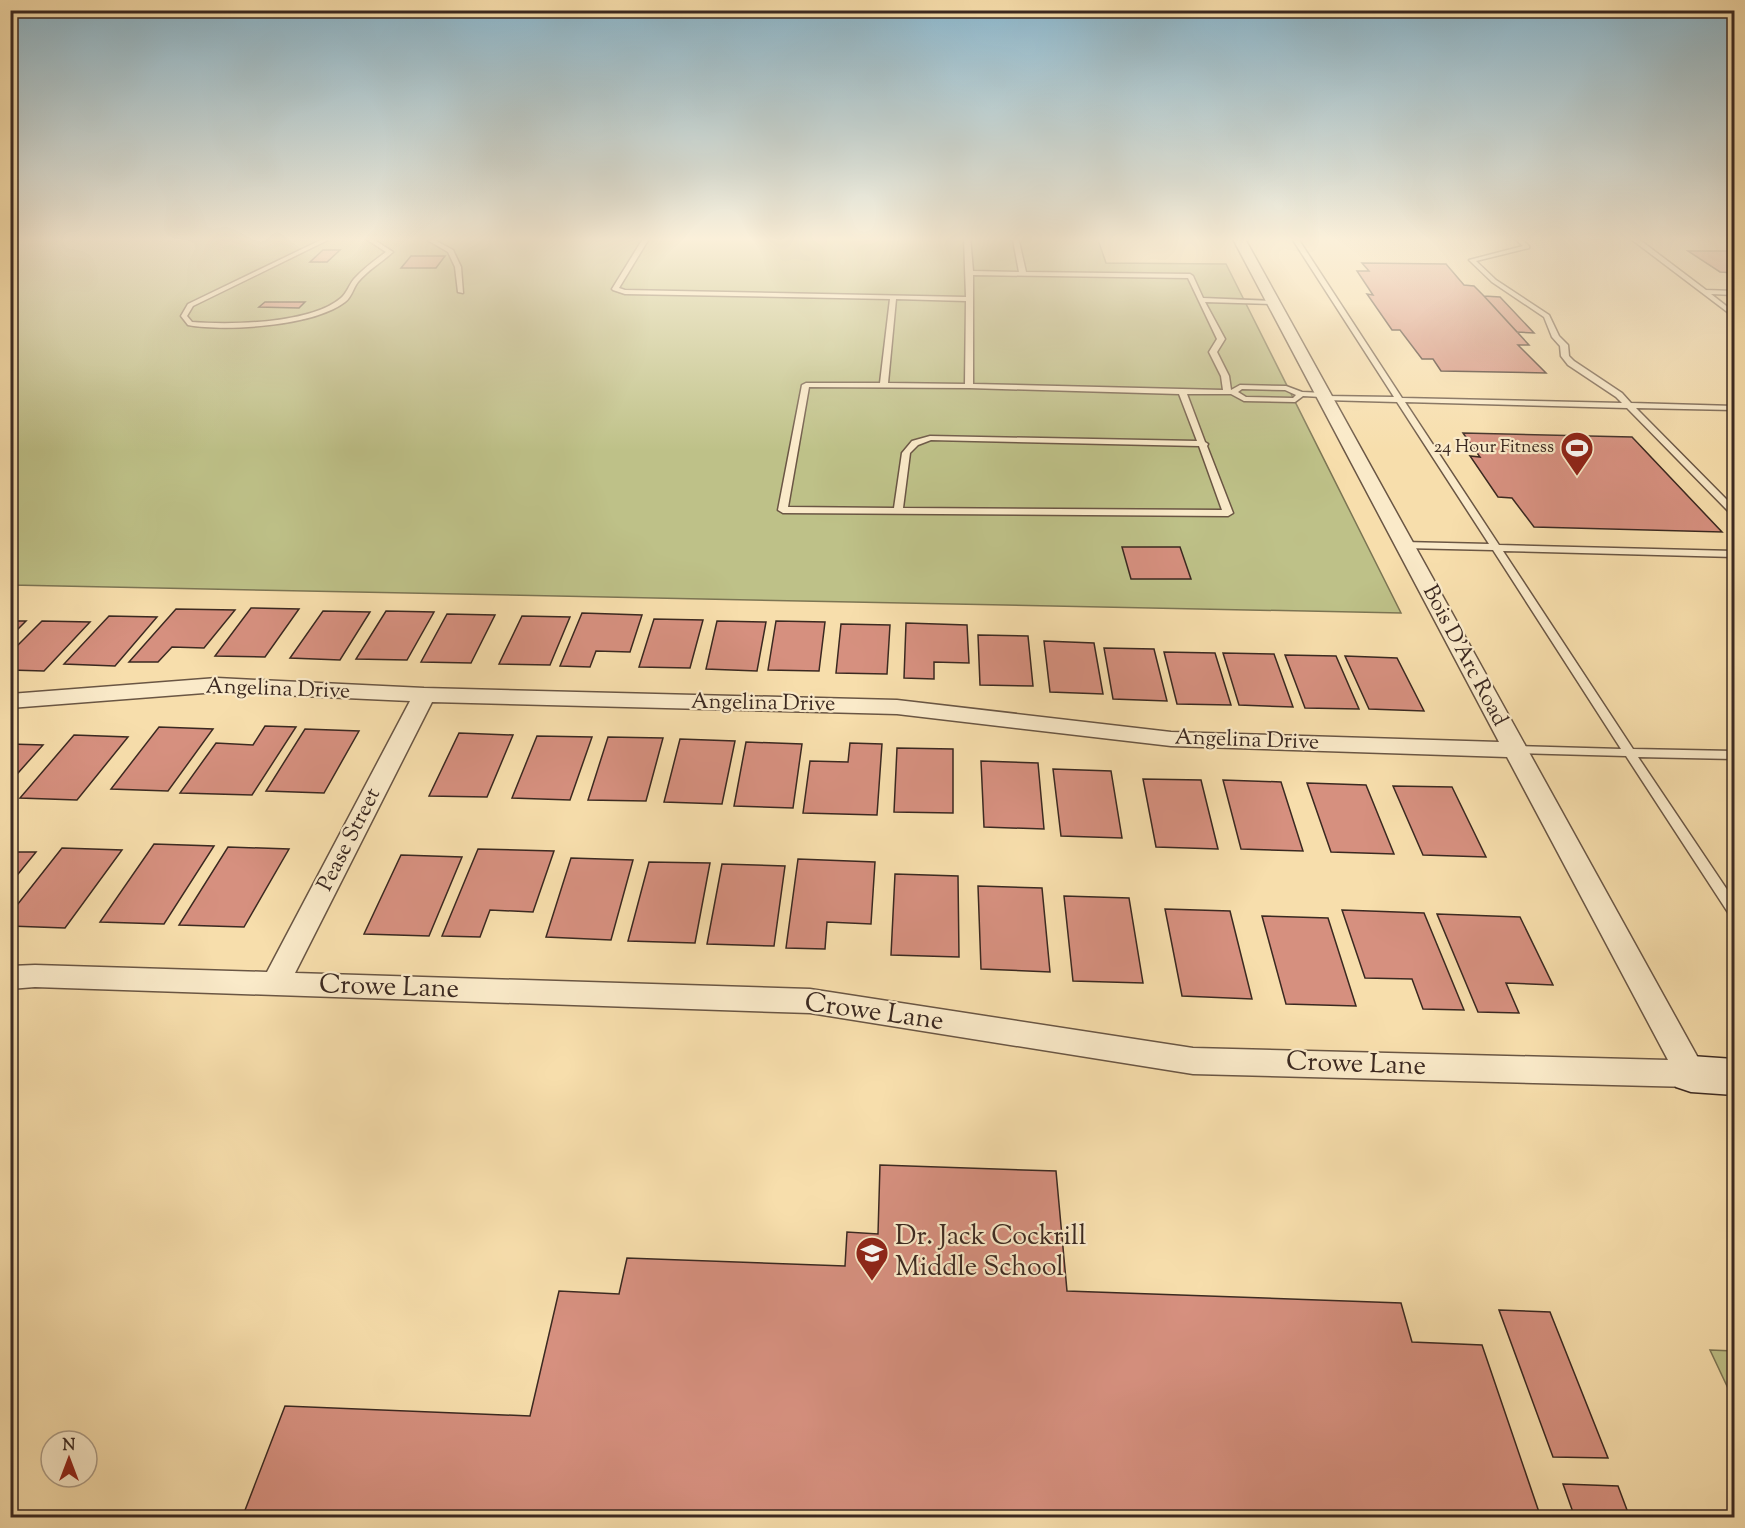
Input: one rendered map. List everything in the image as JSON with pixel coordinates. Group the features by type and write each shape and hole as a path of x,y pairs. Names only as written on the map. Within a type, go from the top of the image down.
{"street":[{"name":"Bois D'Arc Road","path":"1276,308 1691,1074"},
{"name":"Angelina Drive","path":"10,701 218,686 424,695 897,707 1171,739 1515,750"},
{"name":"Pease Street","path":"275,984 424,695"},
{"name":"Crowe Lane","path":"10,978 35,976 810,1001 1193,1061 1734,1077"}],"lane":[{"path":"188,308 184,316 190,324 218,327 267,322 325,308"},
{"path":"884,386 892,308"},
{"path":"969,386 970,308"},
{"path":"1205,308 1221,339 1213,352 1230,392"},
{"path":"1341,308 1734,910"},
{"path":"1536,308 1546,315 1556,337 1564,345 1567,359 1589,377 1619,395 1734,512"},
{"path":"1731,309 1734,315"},
{"path":"1182,392 1204,444 1228,513 783,510 806,385 1230,392 1244,399 1295,400 1301,394 1401,400 1734,408"},
{"path":"898,511 906,453 915,443 930,438 1204,444"},
{"path":"1404,545 1734,555"},
{"path":"1515,750 1734,755"}],"green space":[{"path":"11,308 1248,308 1401,613 11,585"},
{"path":"1710,1350 1734,1351 1734,1401"}],"building":[{"path":"1377,308 1495,308 1529,345 1518,345 1546,373 1441,371 1433,359 1422,359 1400,330 1392,330"},
{"path":"1495,308 1511,308 1534,333 1517,332"},
{"name":"24 Hour Fitness","path":"1463,433 1632,437 1722,532 1534,527 1512,498 1498,497 1470,456 1480,457"},
{"path":"1122,547 1180,547 1191,579 1131,579"},
{"path":"251,608 299,609 265,657 215,656"},
{"path":"176,609 235,610 204,648 172,647 158,662 129,662"},
{"path":"323,611 370,612 340,660 290,658"},
{"path":"386,611 434,612 407,660 356,659"},
{"path":"582,613 642,615 630,652 596,651 590,667 560,666"},
{"path":"447,614 495,615 471,663 421,662"},
{"path":"109,616 157,617 115,666 64,664"},
{"path":"522,616 570,617 550,665 499,664"},
{"path":"654,619 703,620 690,668 639,667"},
{"path":"10,621 26,621 10,637"},
{"path":"42,621 90,622 44,671 10,670 10,653"},
{"path":"717,621 766,622 757,671 706,669"},
{"path":"776,621 825,622 819,671 768,670"},
{"path":"906,623 967,625 969,663 934,662 934,679 904,678"},
{"path":"841,624 890,625 887,674 836,673"},
{"path":"978,635 1028,636 1033,686 980,685"},
{"path":"1044,641 1094,643 1103,694 1050,692"},
{"path":"1104,648 1154,649 1167,701 1113,699"},
{"path":"1164,652 1215,653 1231,705 1177,704"},
{"path":"1223,653 1274,654 1293,707 1239,705"},
{"path":"1285,655 1336,656 1359,709 1305,708"},
{"path":"1345,656 1397,658 1424,711 1369,709"},
{"path":"265,726 296,727 252,795 180,793 216,743 253,745"},
{"path":"159,727 213,729 168,791 111,789"},
{"path":"305,729 359,731 324,793 266,791"},
{"path":"459,733 513,735 487,797 429,796"},
{"path":"74,735 128,737 77,800 20,798"},
{"path":"537,736 592,737 570,800 512,798"},
{"path":"608,737 663,738 646,801 588,800"},
{"path":"680,739 735,741 722,804 664,802"},
{"path":"746,742 802,744 793,808 734,806"},
{"path":"850,743 882,744 877,815 803,813 810,761 848,762"},
{"path":"10,744 43,745 10,782"},
{"path":"897,748 953,749 953,813 894,812"},
{"path":"981,761 1038,763 1044,829 984,827"},
{"path":"1053,769 1111,771 1122,838 1061,836"},
{"path":"1143,779 1201,780 1218,849 1156,847"},
{"path":"1223,780 1281,782 1303,851 1241,849"},
{"path":"1307,783 1366,785 1394,854 1331,852"},
{"path":"1393,786 1452,787 1486,857 1423,855"},
{"path":"154,844 214,846 164,924 100,922"},
{"path":"228,847 289,849 244,927 179,925"},
{"path":"62,848 122,850 65,928 10,926 10,914"},
{"path":"478,849 554,851 533,912 490,910 480,937 442,936"},
{"path":"10,852 36,852 10,884"},
{"path":"401,855 462,857 429,936 364,934"},
{"path":"571,858 633,860 611,940 546,937"},
{"path":"798,859 875,862 871,924 827,922 825,949 786,948"},
{"path":"649,862 710,863 695,943 628,941"},
{"path":"722,864 785,866 774,946 707,944"},
{"path":"895,874 958,876 959,957 891,955"},
{"path":"978,886 1042,888 1050,972 981,969"},
{"path":"1064,896 1129,898 1143,983 1073,981"},
{"path":"1165,909 1230,911 1252,999 1182,996"},
{"path":"1342,910 1424,913 1464,1010 1423,1009 1412,979 1365,978"},
{"path":"1437,914 1520,917 1553,985 1506,983 1519,1013 1478,1012"},
{"path":"1262,916 1328,918 1356,1006 1286,1004"},
{"path":"880,1165 1056,1171 1067,1291 1401,1303 1412,1342 1482,1345 1541,1518 242,1518 285,1406 530,1416 559,1291 619,1294 627,1258 845,1266 847,1232 878,1234"},
{"path":"1499,1310 1550,1312 1608,1458 1553,1457"},
{"path":"1563,1484 1618,1486 1630,1518 1575,1518"}],"place":[{"name":"24 Hour Fitness","path":"1577,477"},
{"name":"Dr. Jack Cockrill Middle School","path":"872,1282"}]}
